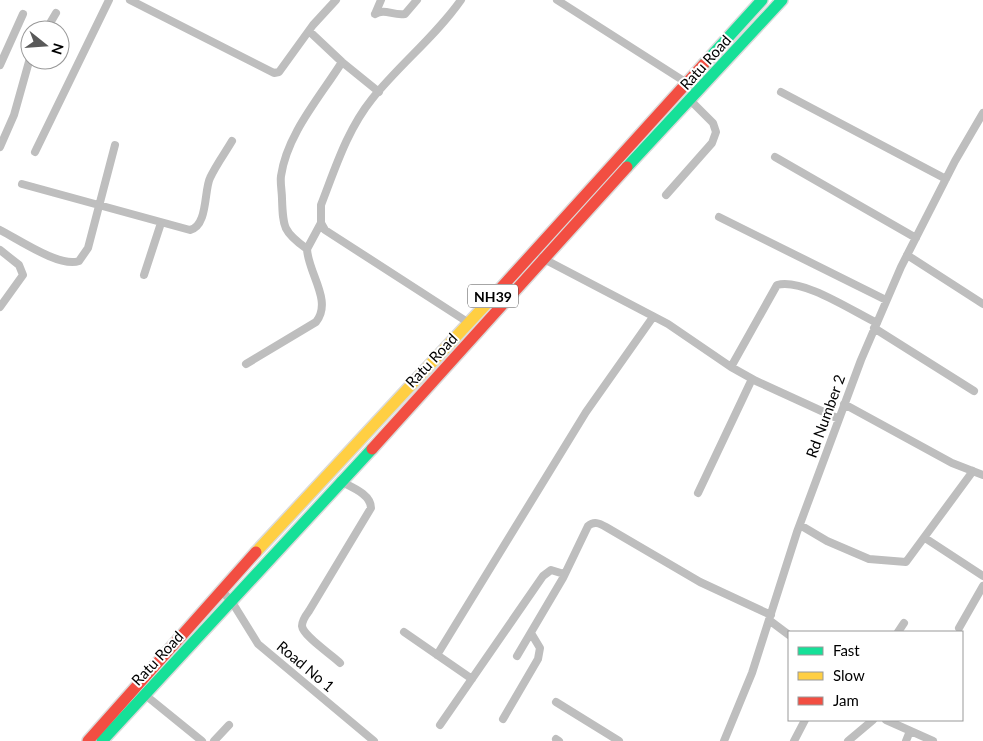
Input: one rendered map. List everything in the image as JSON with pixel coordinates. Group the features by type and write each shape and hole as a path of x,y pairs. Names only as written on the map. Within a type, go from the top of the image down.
{"main road":[{"name":"Ratu Road","path":"88,741 221,590 469,323 762,0"},
{"name":"Ratu Road","path":"102,741 483,328 542,258 782,0"}],"street":[{"path":"35,152 109,0"},
{"path":"130,0 274,73 279,72 286,66 308,31 336,0"},
{"path":"381,0 375,14 386,11 398,15 405,14 417,0"},
{"path":"307,249 321,223 321,206 342,150 362,114 378,92 441,28 461,0"},
{"path":"557,0 686,83"},
{"path":"52,20 56,13"},
{"path":"0,65 23,14"},
{"path":"308,31 378,92"},
{"path":"246,364 316,322 321,317 323,302 307,249 294,240 283,225 280,177 287,151 295,134 342,62"},
{"path":"0,147 14,115 27,70"},
{"path":"781,92 946,178"},
{"path":"666,194 712,142 716,132 713,123 690,101"},
{"name":"Rd Number 2","path":"724,741 752,673 800,525 844,404 886,300 946,178 983,113"},
{"path":"22,184 190,230 198,225 206,203 208,182 232,141"},
{"path":"0,230 46,254 74,263 85,255 115,145"},
{"path":"774,156 916,238"},
{"path":"719,217 886,300"},
{"path":"144,275 161,223"},
{"path":"321,223 325,230 354,250 469,323"},
{"path":"0,250 19,265 23,275 0,307"},
{"path":"907,255 983,304"},
{"path":"542,258 683,334 752,379 839,419"},
{"path":"731,367 776,285 784,283 807,289 876,326 974,391"},
{"path":"437,655 586,412 653,317"},
{"path":"698,492 752,379"},
{"path":"844,404 952,463 983,475"},
{"path":"800,525 827,541 869,559 906,562 973,472"},
{"path":"340,481 366,497 371,503 371,508 302,622 302,628 306,635 340,663"},
{"path":"517,656 564,574 588,526 598,523 700,582 770,618 788,634"},
{"path":"925,538 983,576"},
{"path":"440,725 543,576 552,570 564,574"},
{"path":"959,628 983,586"},
{"name":"Road No 1","path":"221,590 232,602 258,644 374,741"},
{"path":"899,631 904,623"},
{"path":"404,632 472,679"},
{"path":"503,719 538,659 540,648 531,633"},
{"path":"144,694 202,741"},
{"path":"556,702 617,740"},
{"path":"794,741 804,721"},
{"path":"848,741 871,721"},
{"path":"888,721 933,741"},
{"path":"214,741 229,725"},
{"path":"906,741 910,731"}],"traffic: fast":[{"path":"704,64 762,0"},
{"path":"627,167 782,0"},
{"path":"102,741 372,449"}],"traffic: slow":[{"path":"256,552 491,299"}],"traffic: jam":[{"path":"491,299 704,64"},
{"path":"372,449 627,167"},
{"path":"88,741 256,552"}]}
